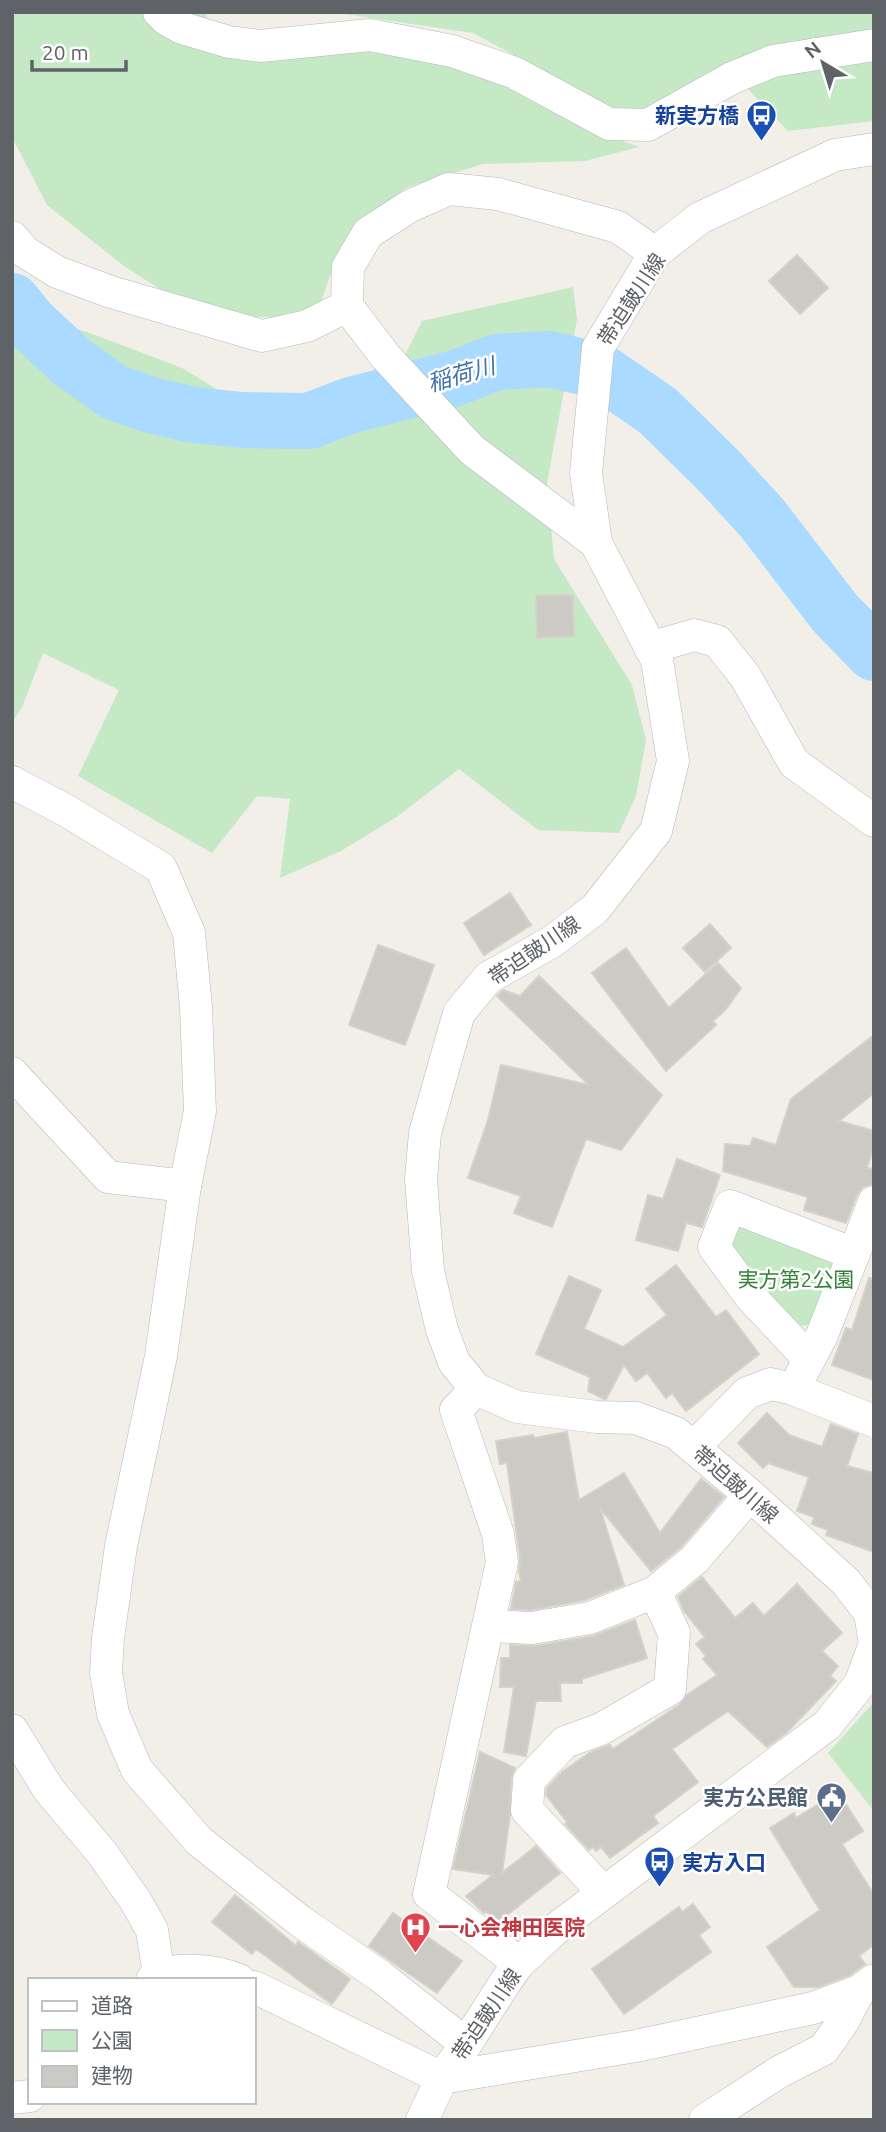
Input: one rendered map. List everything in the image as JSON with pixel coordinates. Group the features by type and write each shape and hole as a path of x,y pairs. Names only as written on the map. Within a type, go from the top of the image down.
{"street":[{"path":"159,12 182,28 229,42 260,46 370,35 452,51 514,73 608,124 648,125 732,78 773,61 874,45"},
{"name":"帯迫皷川線","path":"874,149 835,155 700,218 655,253 598,348 586,473 596,543 657,660 673,761 656,831 595,909 554,940 488,978 459,1013 425,1133 421,1179 428,1271 443,1330 454,1362 476,1389 517,1407 597,1417 636,1418 676,1433 750,1495 846,1582 870,1613 874,1638"},
{"path":"596,543 471,450 386,357 347,306 348,267 368,233 410,206 449,189 498,194 618,227 655,253"},
{"path":"12,237 25,252 57,272 111,292 261,337 307,326 347,306"},
{"path":"650,648 694,635 717,641 745,676 794,763 874,821"},
{"path":"12,782 67,811 161,868 189,933 196,1007 200,1111 185,1186 161,1356 121,1546 108,1638 106,1673 113,1714 137,1770 199,1841 300,1922 380,1976 467,2044"},
{"path":"12,1073 108,1177 185,1186"},
{"path":"793,1389 822,1335 874,1202"},
{"path":"809,1359 750,1296 714,1247 730,1206 853,1254"},
{"path":"694,1447 747,1393 771,1384 793,1389 874,1421"},
{"path":"476,1389 456,1410 498,1534 502,1562 429,1894 519,1963"},
{"path":"489,1626 532,1628 590,1618 655,1592 695,1559 750,1495"},
{"path":"603,1892 527,1810 529,1780 565,1742 601,1729 670,1689 674,1633 655,1592"},
{"name":"帯迫皷川線","path":"422,2120 442,2078 519,1963 552,1931 827,1725 860,1684 874,1646"},
{"path":"12,1730 49,1790 102,1853 135,1900 152,1930 156,1977 200,1970 231,1978"},
{"path":"256,1988 442,2078 636,2046 813,2008 867,1986"},
{"path":"705,2120 779,2072 824,2049 867,1986"}],"green space":[{"path":"12,12 207,12 204,38 384,49 469,72 506,86 585,127 639,147 585,161 483,164 408,187 355,225 335,261 320,305 277,317 227,317 169,295 124,266 47,205 12,137"},
{"path":"331,12 874,12 874,121 788,131 747,88 619,112 473,33"},
{"path":"573,287 577,319 547,483 554,559 632,685 646,740 636,796 619,833 538,830 459,769 398,816 341,851 280,878 290,799 257,796 212,853 78,776 119,690 43,653 22,707 12,723 12,310 90,333 182,368 246,407 345,401 381,380 406,353 422,321"},
{"name":"実方第2公園","path":"746,1224 825,1255 834,1267 813,1325 792,1326 729,1244 734,1229"},
{"path":"874,1702 874,1811 828,1753"}],"building":[{"path":"797,255 828,288 800,314 769,281"},
{"path":"573,595 574,636 537,638 536,596"},
{"path":"510,893 531,925 484,955 464,923"},
{"path":"710,924 731,948 705,972 683,948"},
{"path":"378,945 434,965 405,1045 349,1025"},
{"path":"626,948 669,1008 718,963 741,988 726,1009 713,1021 716,1025 666,1071 592,973"},
{"path":"539,976 662,1095 621,1150 586,1139 552,1227 514,1213 521,1196 468,1178 488,1120 501,1065 589,1085 497,996 503,990 520,996"},
{"path":"874,1035 874,1093 839,1121 874,1131 874,1145 867,1168 874,1169 874,1184 863,1187 857,1195 846,1223 804,1210 808,1197 723,1171 725,1144 750,1146 753,1138 776,1145 791,1099"},
{"path":"677,1159 720,1175 702,1227 686,1223 678,1251 636,1240 648,1195 663,1199"},
{"path":"676,1265 716,1317 726,1310 759,1354 686,1411 672,1393 666,1398 647,1373 636,1381 624,1365 604,1399 588,1391 590,1377 536,1354 569,1276 601,1290 584,1329 623,1347 667,1315 646,1289"},
{"path":"869,1278 874,1279 874,1380 832,1365 846,1328 852,1330"},
{"path":"767,1413 789,1435 822,1447 831,1424 858,1434 847,1466 874,1473 874,1552 826,1535 828,1530 812,1524 814,1517 797,1511 809,1477 768,1463 763,1468 738,1443"},
{"path":"567,1432 579,1500 624,1473 660,1533 701,1479 724,1497 682,1546 651,1571 600,1508 624,1585 585,1600 531,1610 511,1609 516,1582 521,1581 520,1559 507,1463 500,1464 496,1441"},
{"path":"702,1577 735,1618 753,1603 764,1616 797,1584 842,1633 822,1651 838,1666 830,1676 836,1681 786,1733 767,1747 728,1711 672,1749 698,1782 653,1816 658,1823 610,1858 601,1847 596,1851 593,1847 589,1850 565,1824 567,1822 546,1795 547,1788 562,1772 591,1752 610,1745 613,1749 679,1705 687,1695 717,1675 703,1659 706,1656 696,1644 705,1637 684,1611 678,1597"},
{"path":"635,1620 647,1658 582,1679 582,1683 560,1683 561,1701 536,1701 526,1756 504,1752 514,1687 500,1687 501,1658 510,1658 510,1645 535,1646 593,1636"},
{"path":"480,1752 515,1768 511,1779 510,1815 502,1873 536,1846 560,1873 497,1923 466,1896 493,1875 453,1869"},
{"path":"838,1792 863,1831 842,1844 874,1895 874,1944 859,1956 865,1964 850,1975 818,1987 794,1987 767,1947 820,1910 770,1828 794,1813 796,1818"},
{"path":"235,1895 296,1946 298,1942 350,1979 332,2004 256,1949 252,1954 212,1922"},
{"path":"693,1904 710,1927 699,1935 711,1952 624,2014 592,1969 679,1907 682,1912"},
{"name":"一心会神田医院","path":"393,1913 462,1961 437,1993 369,1946"}],"waterway":[{"name":"稲荷川","path":"12,301 30,323 73,363 114,392 151,405 193,415 243,420 309,421 351,405 453,379 497,362 549,359 600,371 658,411 719,471 762,518 835,613 874,653"}],"place":[{"name":"新実方橋","path":"762,142"},
{"name":"実方公民館","path":"831,1824"},
{"name":"実方入口","path":"659,1889"},
{"name":"一心会神田医院","path":"415,1954"}]}
